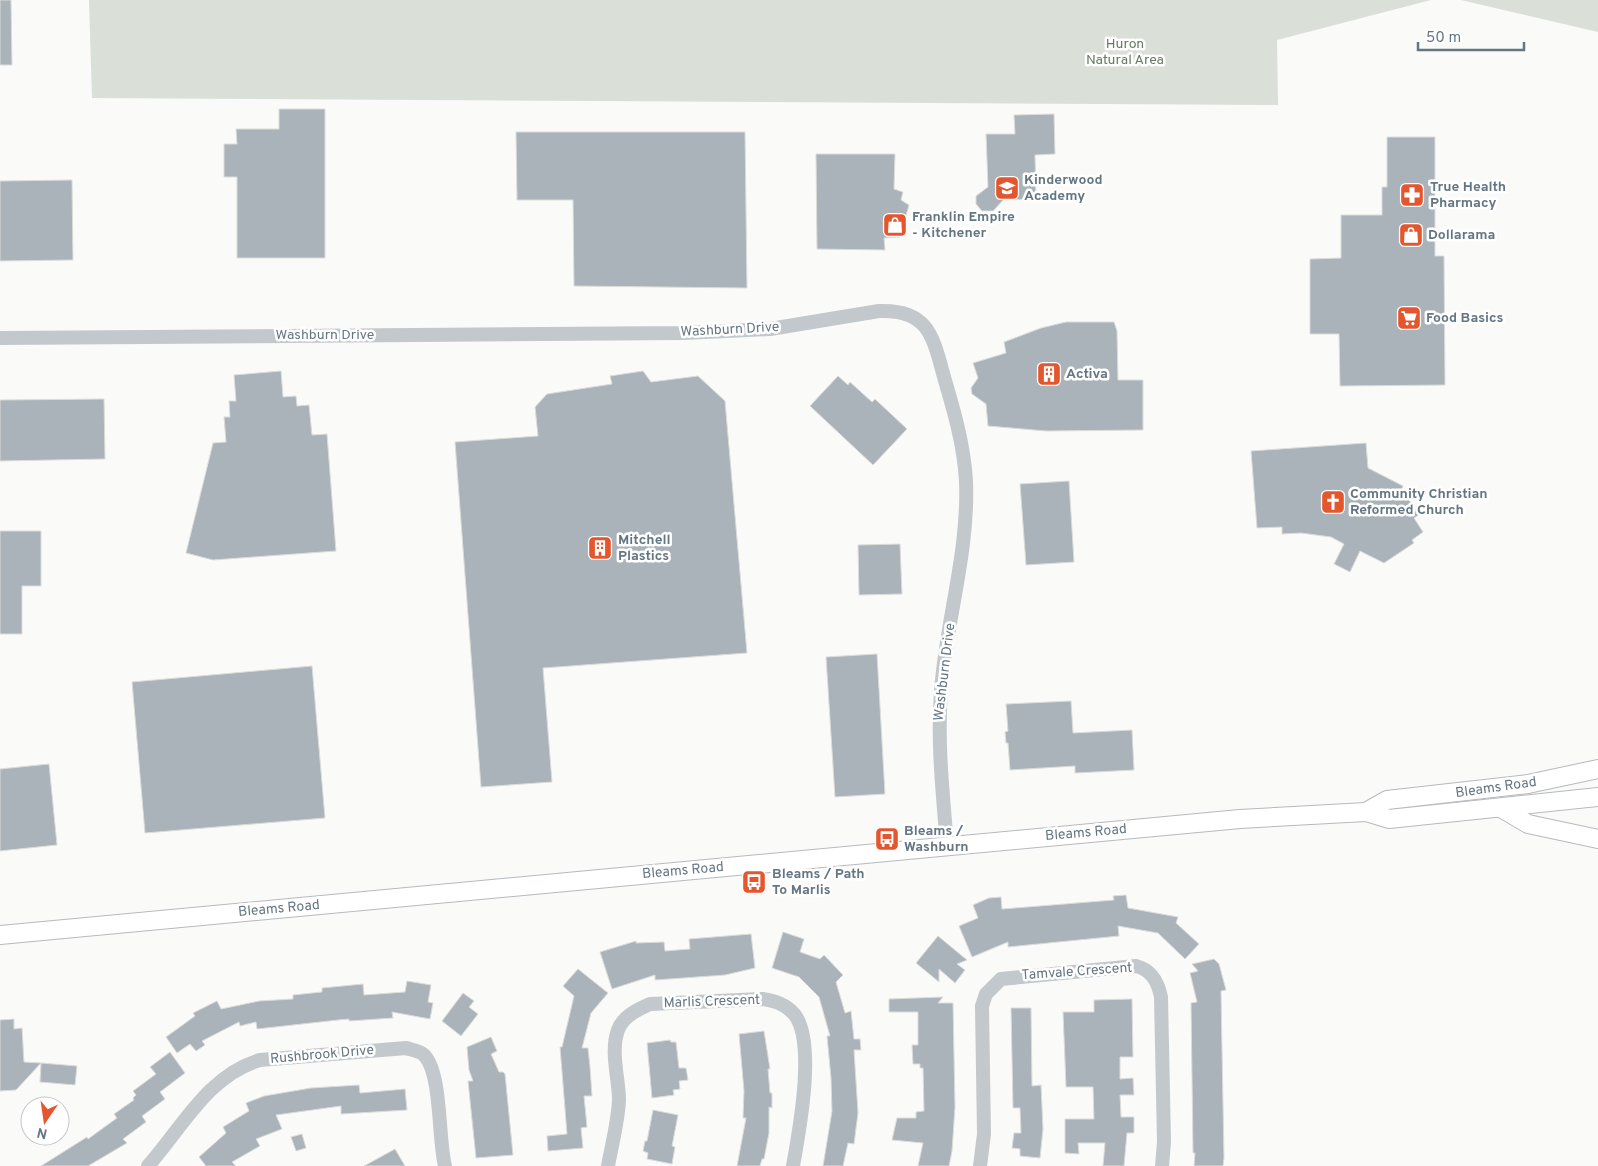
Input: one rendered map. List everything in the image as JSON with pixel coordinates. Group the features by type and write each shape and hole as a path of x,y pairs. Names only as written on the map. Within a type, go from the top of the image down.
{"main road":[{"name":"Bleams Road","path":"1366,812 1387,800 1528,784 1598,769"},
{"name":"Bleams Road","path":"0,935 1240,819 1366,812 1389,819 1598,797"},
{"path":"1501,808 1528,824 1598,839"}],"street":[{"name":"Washburn Drive","path":"0,338 682,332 770,329 879,311 894,310 911,314 924,324 937,349 960,433 966,481 961,557 941,688 938,738 947,846"},
{"name":"Tamvale Crescent","path":"980,1166 984,1134 982,1006 986,994 1001,979 1136,966 1143,968 1154,977 1161,997 1164,1142 1162,1166"},
{"name":"Marlis Crescent","path":"608,1166 619,1100 616,1042 618,1030 624,1020 635,1011 650,1004 762,999 777,1001 789,1008 802,1028 804,1100 793,1166"},
{"name":"Rushbrook Drive","path":"148,1166 206,1094 226,1075 244,1065 260,1060 406,1048 423,1053 431,1064 435,1078 445,1166"}],"green space":[{"name":"Huron Natural Area","path":"89,0 1431,0 1277,40 1278,105 92,98"},
{"path":"1461,0 1598,0 1598,32"}],"building":[{"path":"0,0 11,0 12,65 0,65"},
{"path":"279,109 325,109 325,258 237,258 237,177 224,177 224,144 237,144 236,129 279,129"},
{"path":"1054,114 1055,154 1035,155 1036,200 1004,199 993,211 982,211 976,204 976,196 988,187 986,134 1015,134 1014,115"},
{"path":"516,132 745,132 747,288 574,286 573,200 517,200"},
{"path":"1387,137 1435,137 1435,256 1444,256 1445,385 1340,386 1339,334 1310,334 1310,259 1341,258 1341,215 1382,215 1382,187 1387,187"},
{"path":"816,154 895,154 894,189 903,192 901,200 909,205 900,237 884,238 885,250 817,249"},
{"path":"72,180 73,260 0,261 0,181"},
{"name":"Activa","path":"1066,322 1114,322 1117,331 1118,380 1143,380 1143,430 1046,431 988,426 986,404 972,394 971,388 978,378 973,363 1006,353 1004,342 1041,328"},
{"path":"281,371 283,397 296,396 297,406 309,405 312,435 327,434 336,551 213,560 186,553 213,443 226,442 224,417 230,417 229,401 236,401 234,375"},
{"name":"Mitchell Plastics","path":"643,371 651,382 698,376 725,401 747,653 543,668 552,782 481,787 455,442 538,436 535,407 547,394 612,384 610,376"},
{"path":"838,376 848,385 850,382 872,402 875,399 907,429 873,465 810,406"},
{"path":"104,399 105,459 0,461 0,400"},
{"name":"Community Christian Reformed Church","path":"1366,443 1368,468 1403,486 1402,489 1419,515 1414,518 1423,532 1412,540 1414,543 1384,563 1360,551 1350,572 1334,564 1344,544 1331,537 1301,533 1282,534 1282,527 1257,528 1251,451"},
{"path":"1069,481 1074,562 1026,565 1020,484"},
{"path":"0,531 41,531 41,586 22,586 22,634 0,634"},
{"path":"900,544 902,594 859,595 858,545"},
{"path":"877,654 885,794 835,797 826,657"},
{"path":"312,666 325,818 145,833 132,682"},
{"path":"1071,701 1073,733 1132,730 1134,770 1075,773 1075,766 1010,770 1008,743 1006,743 1005,732 1008,731 1006,704"},
{"path":"49,764 57,845 0,851 0,769"},
{"path":"1126,895 1128,908 1178,917 1176,923 1199,944 1185,959 1158,933 1118,926 1119,936 1008,947 1008,942 972,957 959,926 978,918 973,905 989,898 1001,897 1002,909 1114,900 1113,896"},
{"path":"783,932 804,939 800,952 820,959 824,955 843,975 836,982 845,1013 851,1011 854,1039 860,1039 861,1050 854,1050 858,1113 854,1144 848,1143 843,1166 823,1166 832,1111 827,1036 830,1036 819,997 799,977 772,968"},
{"path":"751,934 755,968 725,975 655,980 655,975 612,989 600,952 636,941 636,943 664,942 665,951 690,949 689,939"},
{"path":"938,936 967,960 957,964 965,970 955,983 939,969 939,982 916,963"},
{"path":"1214,959 1219,964 1226,990 1221,991 1224,1158 1223,1166 1194,1166 1191,1003 1197,1002 1190,973 1198,971 1192,964"},
{"path":"578,969 608,993 591,1013 582,1048 588,1048 592,1096 584,1096 587,1127 581,1128 583,1148 548,1151 547,1136 567,1134 560,1047 562,1047 574,996 563,986"},
{"path":"407,981 431,985 428,1002 433,1003 430,1019 392,1012 393,1018 349,1021 349,1019 257,1029 256,1022 240,1026 239,1022 202,1041 205,1045 196,1051 190,1044 177,1053 166,1037 195,1016 193,1013 217,1001 221,1009 259,1001 293,999 293,995 322,992 322,988 363,984 364,995 405,992"},
{"path":"463,993 474,1001 469,1007 478,1014 461,1036 442,1021"},
{"path":"943,997 938,1003 953,1003 955,1107 952,1151 949,1166 918,1166 923,1143 892,1140 897,1118 916,1118 916,1112 924,1111 923,1068 920,1068 920,1064 913,1064 912,1045 918,1045 918,1012 889,1012 889,999"},
{"path":"1132,999 1133,1057 1120,1057 1120,1079 1133,1078 1134,1095 1120,1095 1121,1117 1134,1117 1134,1133 1127,1133 1124,1166 1103,1166 1105,1143 1078,1143 1079,1154 1065,1153 1065,1119 1094,1119 1093,1087 1066,1087 1063,1012 1094,1012 1094,1000"},
{"path":"1011,1008 1031,1008 1032,1086 1041,1085 1043,1129 1040,1158 1020,1156 1020,1149 1012,1148 1014,1133 1021,1133 1020,1108 1013,1108"},
{"path":"14,1019 14,1029 22,1028 24,1062 41,1063 16,1090 0,1091 0,1020"},
{"path":"764,1031 770,1069 768,1069 770,1093 772,1093 772,1108 769,1107 769,1133 764,1159 762,1159 760,1166 737,1166 746,1118 743,1118 744,1091 739,1034"},
{"path":"491,1037 497,1051 491,1054 499,1072 505,1074 513,1155 476,1158 468,1081 473,1081 469,1070 467,1047"},
{"path":"670,1040 671,1042 676,1042 679,1068 686,1068 688,1080 679,1081 680,1089 673,1090 674,1095 652,1098 647,1043"},
{"path":"170,1052 185,1073 160,1092 165,1099 142,1116 146,1122 123,1139 127,1143 88,1166 41,1166 87,1137 88,1139 117,1118 114,1114 134,1100 133,1098 136,1095 133,1091 156,1074 150,1067"},
{"path":"41,1063 77,1066 75,1085 40,1082"},
{"path":"359,1085 360,1093 405,1089 407,1110 341,1114 341,1106 276,1115 282,1129 256,1139 260,1146 232,1162 236,1166 206,1166 199,1157 226,1133 223,1127 249,1111 246,1103 264,1096 311,1088"},
{"path":"653,1110 678,1115 672,1146 675,1147 672,1164 647,1159 648,1153 643,1151 645,1141 647,1141"},
{"path":"302,1134 306,1148 296,1151 291,1137"},
{"path":"395,1149 405,1166 364,1166"}],"place":[{"name":"Kinderwood Academy","path":"1007,188"},
{"name":"True Health Pharmacy","path":"1412,195"},
{"name":"Franklin Empire - Kitchener","path":"895,225"},
{"name":"Dollarama","path":"1411,235"},
{"name":"Food Basics","path":"1409,318"},
{"name":"Activa","path":"1049,374"},
{"name":"Community Christian Reformed Church","path":"1333,502"},
{"name":"Mitchell Plastics","path":"600,548"},
{"name":"Bleams / Washburn","path":"887,839"},
{"name":"Bleams / Path To Marlis","path":"754,882"}]}
